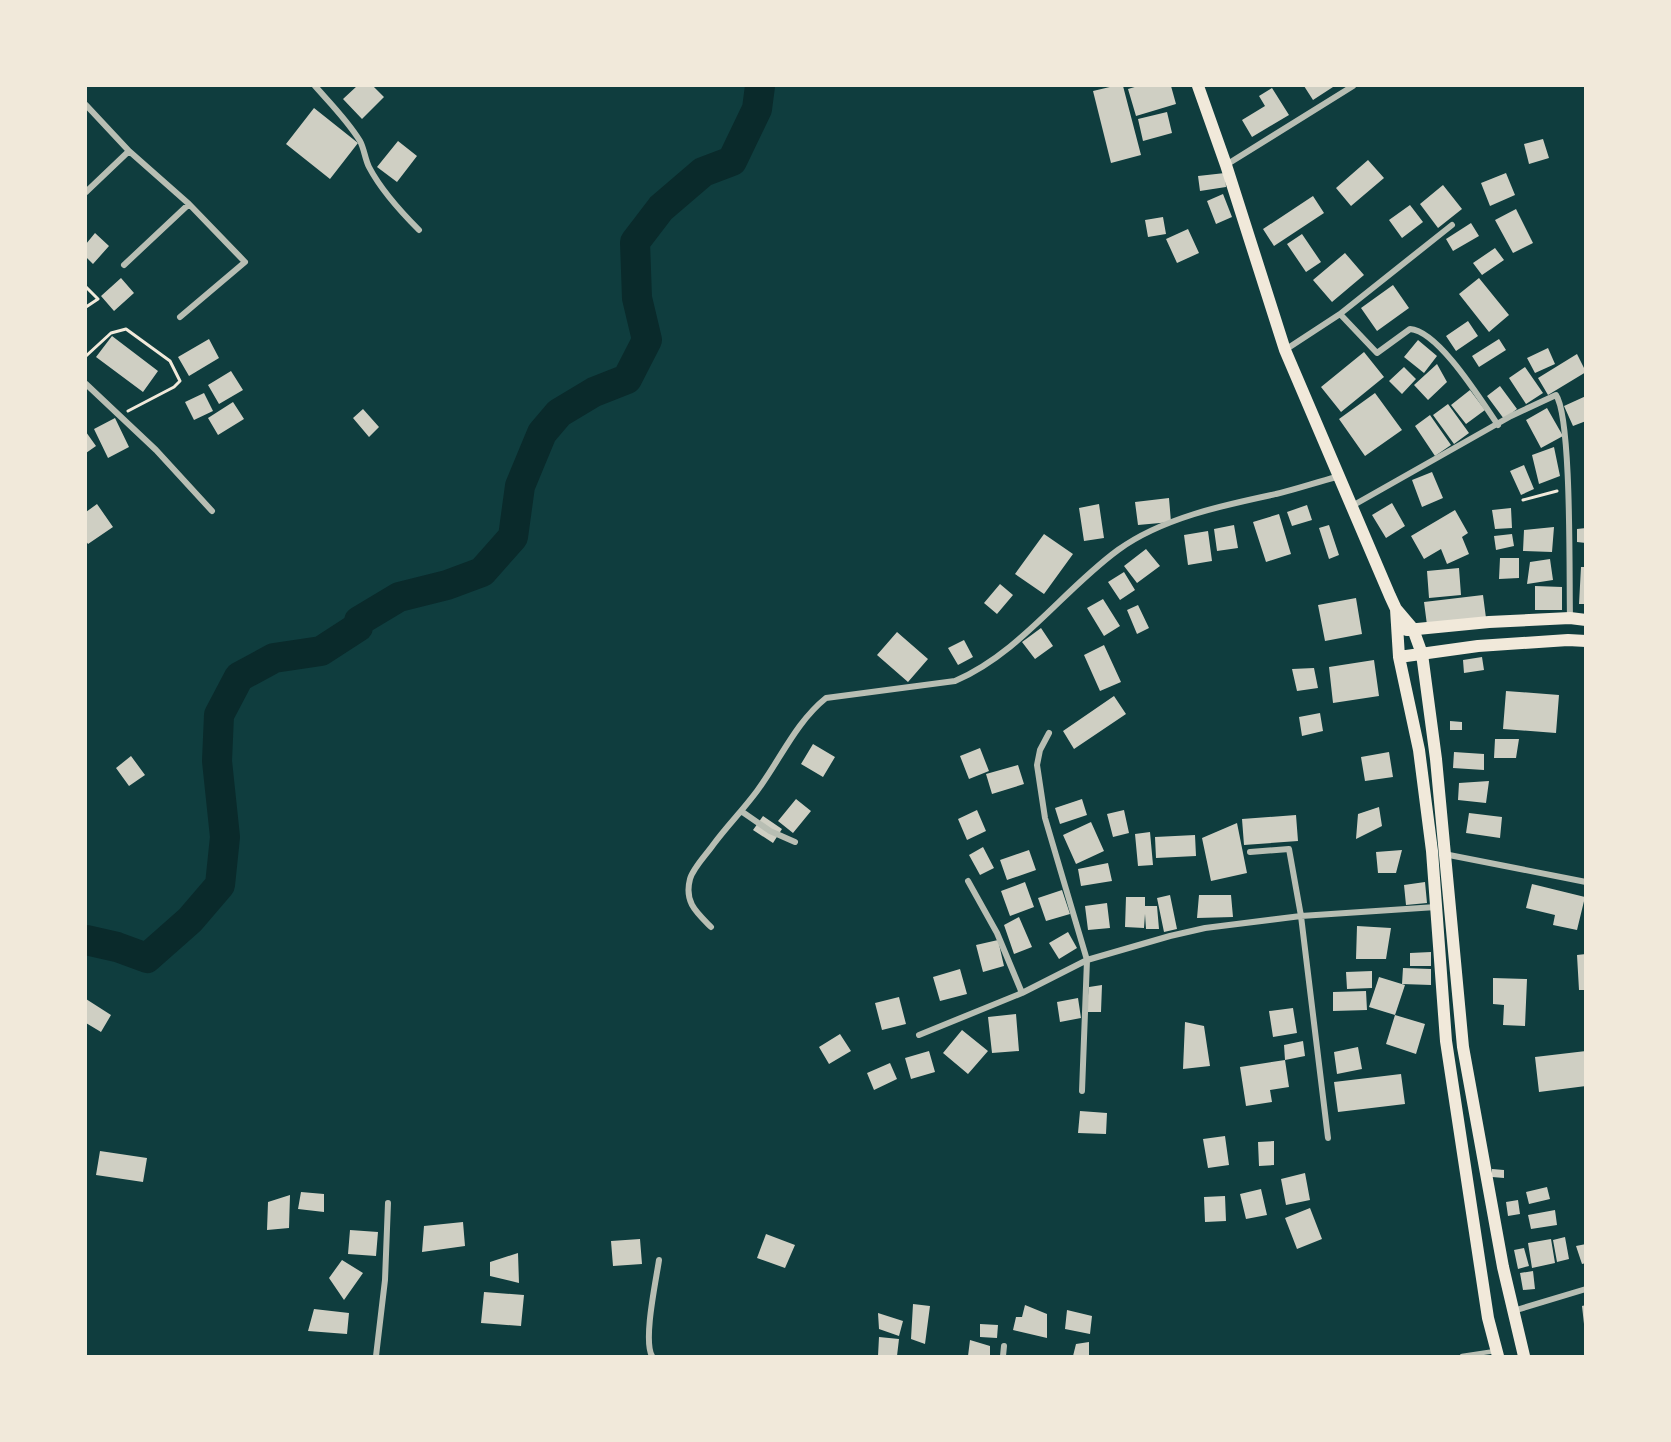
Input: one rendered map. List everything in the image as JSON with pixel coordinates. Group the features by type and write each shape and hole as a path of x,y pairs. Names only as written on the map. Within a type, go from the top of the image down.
{"main road":[{"path":"1198,86 1226,165 1285,350 1337,477 1352,506 1396,609 1413,629 1422,654 1436,759 1438,852 1436,907 1446,1041 1488,1318 1498,1353"},
{"path":"1396,609 1399,657 1438,852 1462,1047 1512,1311 1524,1356"},
{"path":"1397,633 1413,629 1570,618 1586,620"},
{"path":"1399,657 1489,645 1568,640 1586,642"}],"street":[{"path":"315,86 361,143 363,153 377,180 402,213 419,230"},
{"path":"1226,165 1353,86"},
{"path":"86,105 129,151 189,204 245,262 180,317"},
{"path":"86,192 129,151"},
{"path":"124,265 189,204"},
{"path":"1285,350 1340,314 1452,225"},
{"path":"1340,314 1377,353 1410,329 1421,332 1437,344 1457,366 1498,425"},
{"path":"86,384 156,450 212,511"},
{"path":"1352,506 1556,395 1562,410 1567,488 1570,618"},
{"path":"711,927 692,907 688,893 690,878 757,791 803,722 826,698 955,681 983,668 1117,551 1145,533 1245,500 1277,494 1337,477"},
{"path":"1048,733 1040,750 1037,765 1045,818 1088,960 1082,1091"},
{"path":"741,811 770,831 795,842"},
{"path":"1250,852 1289,849 1301,916 1328,1138"},
{"path":"1438,852 1586,882"},
{"path":"968,881 997,933 1022,993"},
{"path":"920,1035 1022,993 1088,960 1205,928 1301,916 1436,907"},
{"path":"376,1356 385,1280 388,1203"},
{"path":"652,1356 648,1348 649,1333 659,1260"},
{"path":"1512,1311 1586,1289"},
{"path":"1003,1356 1004,1346"}],"lane":[{"path":"1462,1356 1498,1353"}],"path":[{"path":"86,287 98,299 86,307"},
{"path":"86,356 111,333 126,329 170,361 180,381 174,387 118,416"},
{"path":"1522,500 1567,488"}],"building":[{"path":"357,86 373,86 384,97 362,119 343,99"},
{"path":"1123,86 1141,155 1111,163 1093,91"},
{"path":"1138,86 1171,86 1176,104 1136,116 1128,89"},
{"path":"1304,86 1332,86 1333,87 1313,100"},
{"path":"1272,88 1289,115 1252,137 1242,120 1265,106 1259,96"},
{"path":"314,108 358,143 330,179 286,144"},
{"path":"1167,112 1172,133 1143,141 1138,119"},
{"path":"1543,139 1549,158 1529,164 1524,144"},
{"path":"398,141 417,156 397,182 377,167"},
{"path":"1368,160 1384,178 1351,206 1336,188"},
{"path":"1225,173 1226,187 1200,191 1198,176"},
{"path":"1506,173 1515,195 1490,206 1481,183"},
{"path":"1443,185 1462,209 1438,228 1420,204"},
{"path":"1223,194 1232,217 1216,224 1207,201"},
{"path":"1313,196 1324,213 1274,246 1263,229"},
{"path":"1410,205 1423,222 1402,238 1389,220"},
{"path":"1516,209 1533,243 1513,253 1495,220"},
{"path":"1163,217 1166,234 1148,237 1145,220"},
{"path":"1471,223 1479,236 1453,251 1446,239"},
{"path":"1188,229 1199,253 1177,263 1166,239"},
{"path":"95,233 109,246 93,264 86,257 86,244"},
{"path":"1302,234 1321,262 1306,272 1287,244"},
{"path":"1495,248 1504,260 1482,275 1473,263"},
{"path":"1345,253 1364,275 1332,302 1313,280"},
{"path":"121,278 134,293 114,311 101,296"},
{"path":"1479,278 1509,315 1489,332 1459,294"},
{"path":"1393,285 1409,308 1377,331 1361,308"},
{"path":"1468,321 1478,336 1456,351 1446,336"},
{"path":"112,336 158,371 143,392 96,357"},
{"path":"209,339 219,358 189,376 178,357"},
{"path":"1499,339 1506,350 1479,367 1472,356"},
{"path":"1418,340 1437,356 1424,373 1404,357"},
{"path":"1548,348 1555,364 1535,373 1527,358"},
{"path":"1364,352 1384,377 1341,412 1321,387"},
{"path":"1577,354 1586,372 1548,395 1538,378"},
{"path":"1437,364 1447,382 1428,400 1414,385"},
{"path":"1404,367 1416,379 1402,394 1389,381"},
{"path":"1525,367 1543,393 1526,404 1509,378"},
{"path":"231,371 243,390 219,404 208,385"},
{"path":"1500,386 1517,409 1504,419 1487,396"},
{"path":"1470,390 1485,410 1466,424 1451,405"},
{"path":"204,393 213,411 194,420 185,402"},
{"path":"1375,393 1402,430 1365,456 1339,419"},
{"path":"1586,396 1586,421 1573,426 1564,406"},
{"path":"233,402 244,419 218,435 208,418"},
{"path":"1448,404 1469,433 1454,444 1433,415"},
{"path":"1547,408 1563,436 1541,448 1526,420"},
{"path":"363,409 379,427 369,437 353,418"},
{"path":"1430,415 1451,445 1435,456 1415,426"},
{"path":"115,418 129,447 108,458 94,429"},
{"path":"86,432 96,446 86,453"},
{"path":"1554,447 1560,476 1539,484 1532,455"},
{"path":"1524,465 1534,489 1521,495 1510,471"},
{"path":"1432,472 1443,498 1422,507 1412,480"},
{"path":"1169,498 1171,522 1138,525 1135,502"},
{"path":"1392,503 1405,526 1386,538 1372,515"},
{"path":"97,504 113,527 88,544 86,541 86,512"},
{"path":"1099,504 1104,538 1084,541 1079,508"},
{"path":"1307,505 1312,520 1292,526 1287,512"},
{"path":"1511,508 1512,528 1495,529 1492,510"},
{"path":"1455,510 1468,533 1462,537 1469,554 1447,564 1441,549 1424,559 1411,536"},
{"path":"1279,514 1291,554 1266,562 1253,522"},
{"path":"1234,525 1238,548 1217,551 1214,529"},
{"path":"1329,525 1339,555 1329,559 1319,528"},
{"path":"1554,527 1552,552 1523,551 1524,530"},
{"path":"1586,528 1586,543 1577,542 1577,529"},
{"path":"1208,531 1212,561 1188,565 1184,535"},
{"path":"1044,534 1073,554 1044,594 1015,574"},
{"path":"1512,534 1514,546 1496,550 1494,536"},
{"path":"1146,549 1160,566 1137,583 1124,566"},
{"path":"1500,558 1519,558 1519,578 1499,579"},
{"path":"1550,559 1553,580 1527,584 1530,562"},
{"path":"1581,567 1586,567 1586,604 1579,604"},
{"path":"1459,568 1461,595 1429,598 1427,571"},
{"path":"1124,572 1135,590 1120,600 1108,582"},
{"path":"1000,584 1013,595 997,614 984,603"},
{"path":"1535,586 1562,587 1562,610 1535,610"},
{"path":"1483,595 1486,618 1427,625 1424,602"},
{"path":"1356,598 1362,634 1325,641 1318,605"},
{"path":"1103,599 1120,626 1104,636 1087,608"},
{"path":"1138,605 1149,628 1137,634 1127,610"},
{"path":"1041,628 1053,646 1035,659 1022,642"},
{"path":"897,632 928,659 908,682 877,655"},
{"path":"964,640 973,657 958,665 948,648"},
{"path":"1104,645 1121,682 1100,691 1084,655"},
{"path":"1482,657 1484,670 1464,673 1463,660"},
{"path":"1374,660 1379,696 1333,703 1329,667"},
{"path":"1314,668 1318,688 1297,691 1292,669"},
{"path":"1506,691 1559,695 1556,733 1503,729"},
{"path":"1114,696 1126,714 1074,749 1063,731"},
{"path":"1320,713 1323,731 1302,736 1299,717"},
{"path":"1450,721 1462,722 1462,730 1450,730"},
{"path":"1495,739 1519,739 1516,758 1494,758"},
{"path":"813,744 835,757 823,777 801,764"},
{"path":"980,748 989,771 969,779 960,756"},
{"path":"1389,752 1393,777 1365,781 1361,757"},
{"path":"1454,752 1484,754 1484,770 1453,768"},
{"path":"131,756 145,775 129,786 116,768"},
{"path":"1018,765 1024,784 992,794 986,774"},
{"path":"1489,781 1486,803 1458,800 1459,783"},
{"path":"796,799 811,811 793,833 778,821"},
{"path":"1082,799 1087,815 1060,824 1055,808"},
{"path":"1379,807 1382,826 1356,839 1358,814"},
{"path":"977,810 986,831 967,840 958,819"},
{"path":"1124,810 1129,833 1113,837 1107,814"},
{"path":"1469,813 1502,817 1500,838 1466,833"},
{"path":"1296,815 1298,841 1244,845 1242,819"},
{"path":"763,816 782,829 773,843 753,830"},
{"path":"1091,822 1104,851 1076,864 1063,835"},
{"path":"1237,823 1247,873 1211,881 1202,838"},
{"path":"1150,832 1153,865 1138,866 1135,834"},
{"path":"1195,835 1196,856 1156,858 1155,837"},
{"path":"983,847 994,868 980,875 969,855"},
{"path":"1029,850 1036,870 1007,880 1000,860"},
{"path":"1402,850 1396,873 1378,873 1376,852"},
{"path":"1108,863 1112,881 1081,886 1078,869"},
{"path":"1025,882 1034,907 1010,916 1001,891"},
{"path":"1425,882 1427,903 1406,905 1404,885"},
{"path":"1532,884 1585,897 1577,930 1553,925 1555,915 1526,908"},
{"path":"1062,890 1070,914 1046,921 1038,898"},
{"path":"1170,895 1177,929 1164,932 1157,898"},
{"path":"1199,895 1231,895 1233,917 1197,918"},
{"path":"1126,897 1145,897 1145,906 1157,906 1159,929 1146,929 1145,914 1144,928 1125,927"},
{"path":"1107,903 1110,928 1088,930 1085,906"},
{"path":"1019,917 1032,947 1014,954 1004,925"},
{"path":"1357,926 1391,928 1386,959 1356,959"},
{"path":"1068,932 1077,948 1059,959 1049,943"},
{"path":"998,940 1004,966 983,972 976,945"},
{"path":"1431,952 1431,966 1410,966 1410,953"},
{"path":"1586,954 1586,990 1579,990 1577,955"},
{"path":"1403,968 1431,969 1431,985 1402,984"},
{"path":"960,969 967,994 940,1001 933,977"},
{"path":"1372,971 1372,988 1347,989 1346,972"},
{"path":"1379,977 1405,985 1395,1015 1369,1007"},
{"path":"1493,978 1527,979 1525,1026 1503,1025 1504,1005 1493,1004"},
{"path":"1102,985 1101,1012 1086,1012 1089,987"},
{"path":"1366,991 1367,1010 1333,1011 1333,992"},
{"path":"899,997 906,1024 882,1030 875,1003"},
{"path":"1078,998 1081,1018 1060,1022 1057,1002"},
{"path":"86,999 111,1015 101,1032 86,1023"},
{"path":"1293,1008 1297,1033 1273,1037 1269,1011"},
{"path":"1016,1014 1019,1051 992,1053 988,1017"},
{"path":"1395,1015 1425,1024 1416,1054 1386,1044"},
{"path":"1185,1022 1204,1026 1210,1066 1183,1069"},
{"path":"962,1030 988,1051 968,1074 943,1053"},
{"path":"840,1034 851,1051 829,1064 819,1047"},
{"path":"1303,1041 1305,1056 1285,1060 1284,1045"},
{"path":"1358,1047 1362,1069 1337,1074 1334,1052"},
{"path":"929,1051 935,1072 911,1079 905,1058"},
{"path":"1586,1051 1586,1086 1539,1092 1535,1057"},
{"path":"1285,1060 1289,1087 1270,1090 1272,1102 1246,1106 1240,1067"},
{"path":"890,1063 897,1079 874,1090 867,1073"},
{"path":"1401,1074 1405,1104 1338,1112 1334,1082"},
{"path":"1080,1111 1107,1113 1106,1134 1078,1133"},
{"path":"1225,1136 1229,1165 1208,1168 1203,1139"},
{"path":"1274,1141 1274,1165 1259,1166 1258,1142"},
{"path":"100,1151 147,1158 143,1182 96,1175"},
{"path":"1492,1169 1504,1170 1504,1178 1492,1177"},
{"path":"1305,1173 1310,1200 1286,1205 1281,1179"},
{"path":"1547,1187 1550,1199 1529,1204 1526,1192"},
{"path":"1261,1189 1267,1215 1246,1219 1240,1194"},
{"path":"301,1192 324,1194 324,1212 298,1209"},
{"path":"290,1195 289,1228 267,1230 268,1202"},
{"path":"1225,1196 1226,1221 1205,1222 1204,1197"},
{"path":"1518,1200 1520,1214 1508,1216 1506,1202"},
{"path":"1310,1208 1322,1239 1297,1249 1285,1218"},
{"path":"1555,1210 1557,1225 1531,1229 1528,1215"},
{"path":"463,1222 465,1246 422,1252 424,1226"},
{"path":"350,1230 378,1232 376,1256 348,1254"},
{"path":"766,1234 795,1245 785,1268 757,1258"},
{"path":"1565,1237 1569,1259 1557,1262 1553,1240"},
{"path":"640,1239 642,1264 613,1266 611,1241"},
{"path":"1551,1239 1555,1263 1532,1268 1528,1243"},
{"path":"1586,1244 1586,1263 1582,1264 1576,1246"},
{"path":"1524,1248 1529,1266 1518,1269 1514,1250"},
{"path":"518,1253 519,1283 490,1276 490,1262"},
{"path":"342,1260 363,1273 344,1300 329,1278"},
{"path":"1533,1271 1535,1289 1523,1290 1520,1273"},
{"path":"484,1292 524,1295 521,1326 481,1323"},
{"path":"913,1304 930,1306 925,1344 911,1339"},
{"path":"1025,1305 1047,1314 1047,1338 1013,1330 1016,1317 1022,1317"},
{"path":"1586,1305 1586,1324 1584,1324 1582,1306"},
{"path":"314,1309 349,1313 347,1334 308,1331"},
{"path":"1067,1310 1092,1316 1090,1334 1065,1329"},
{"path":"878,1313 903,1321 899,1336 879,1329"},
{"path":"980,1324 998,1325 997,1338 980,1337"},
{"path":"879,1337 899,1339 897,1356 878,1356"},
{"path":"970,1340 990,1346 990,1356 968,1356"},
{"path":"1089,1342 1089,1356 1073,1356 1076,1344"}],"waterway":[{"path":"86,940 117,947 147,958 190,920 220,885 225,837 217,761 219,715 239,677 274,658 321,651 358,627 359,621 399,597 447,585 482,572 513,537 520,486 542,433 559,413 594,392 627,379 647,340 637,298 635,242 661,208 703,172 732,161 757,109 760,86"}]}
